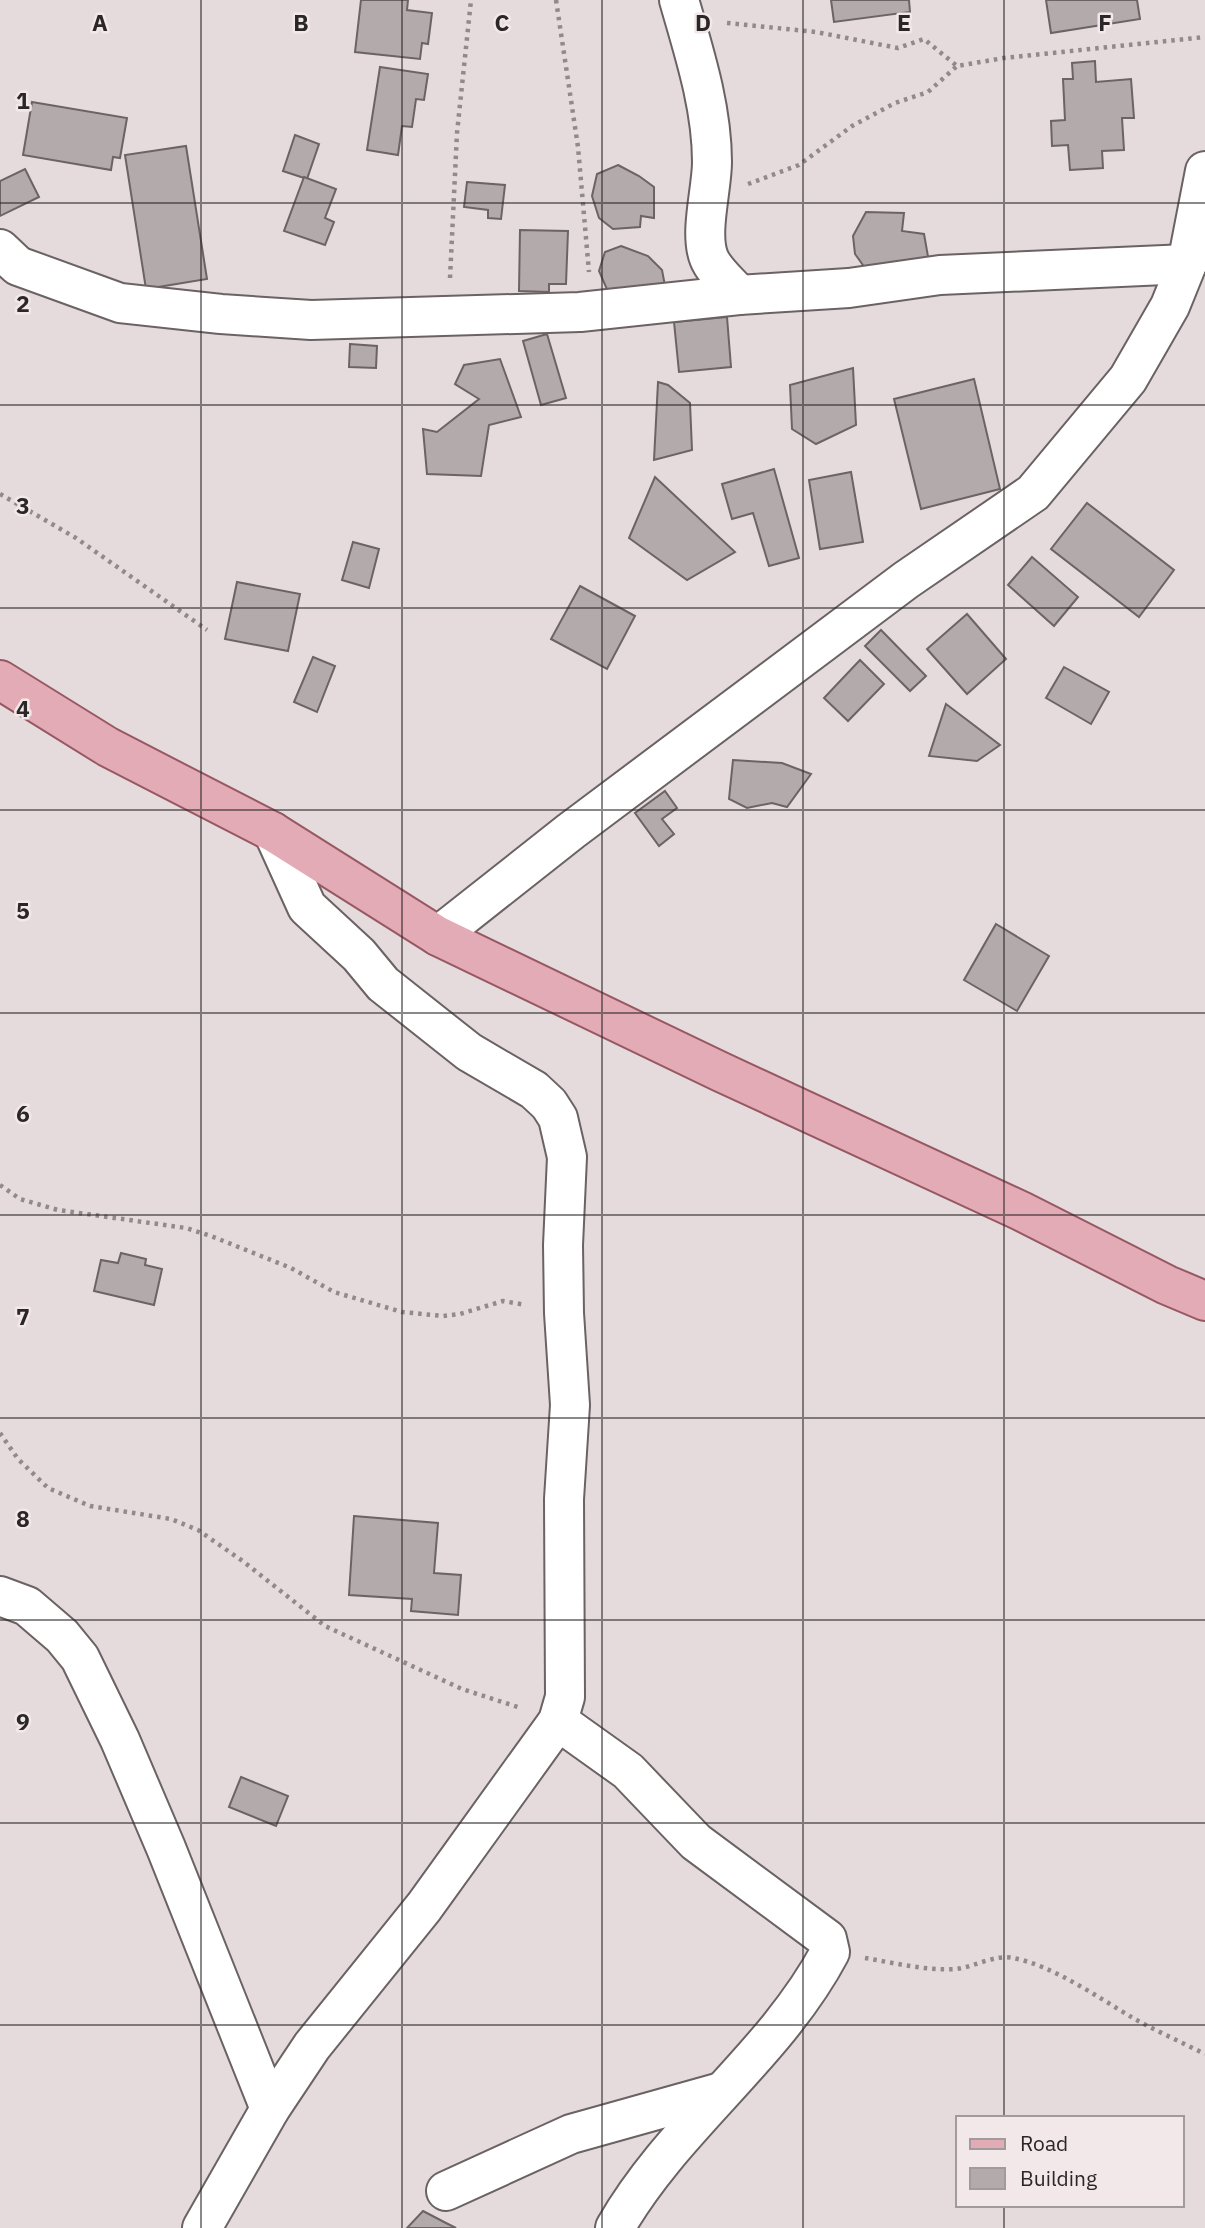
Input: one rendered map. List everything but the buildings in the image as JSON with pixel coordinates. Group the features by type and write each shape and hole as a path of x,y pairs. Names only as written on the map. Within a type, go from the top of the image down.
{"main road":[{"path":"0,680 108,747 273,832 438,936 721,1072 1021,1211 1167,1285 1205,1301"}],"street":[{"path":"683,15 706,105 712,163 706,220 709,259 739,295"},
{"path":"438,936 571,831 906,580 1033,493 1128,379 1170,306 1196,278 1205,171"},
{"path":"0,249 18,265 120,303 312,320 592,311 739,295 849,288 940,275 1196,278"},
{"path":"202,2228 270,2109 312,2046 424,1907 558,1721 565,1697 564,1499 570,1405 564,1313 567,1157 558,1118 549,1104 534,1090 469,1052 383,984 359,955 307,907 273,832"},
{"path":"0,1596 27,1606 62,1636 80,1658 120,1740 161,1836 270,2109"},
{"path":"558,1721 628,1771 696,1842 827,1939 830,1952 813,1984 779,2028 634,2196 615,2228"},
{"path":"446,2191 571,2134 721,2092"}],"path":[{"path":"449,315 457,133 471,0"},
{"path":"556,0 578,147 592,311"},
{"path":"683,15 725,23 816,32 898,48 924,39 957,66"},
{"path":"709,194 761,181 799,165 852,126 895,103 928,92 957,66 1004,58 1205,37"},
{"path":"0,494 76,538 207,630"},
{"path":"0,1185 20,1199 58,1210 186,1228 291,1268 334,1292 402,1312 443,1316 460,1314 503,1300 564,1313"},
{"path":"0,1433 18,1459 48,1488 90,1506 171,1520 198,1530 244,1562 325,1626 462,1689 558,1721"},
{"path":"830,1952 925,1968 956,1969 1004,1957 1013,1958 1097,1995 1134,2019 1205,2054"}]}
